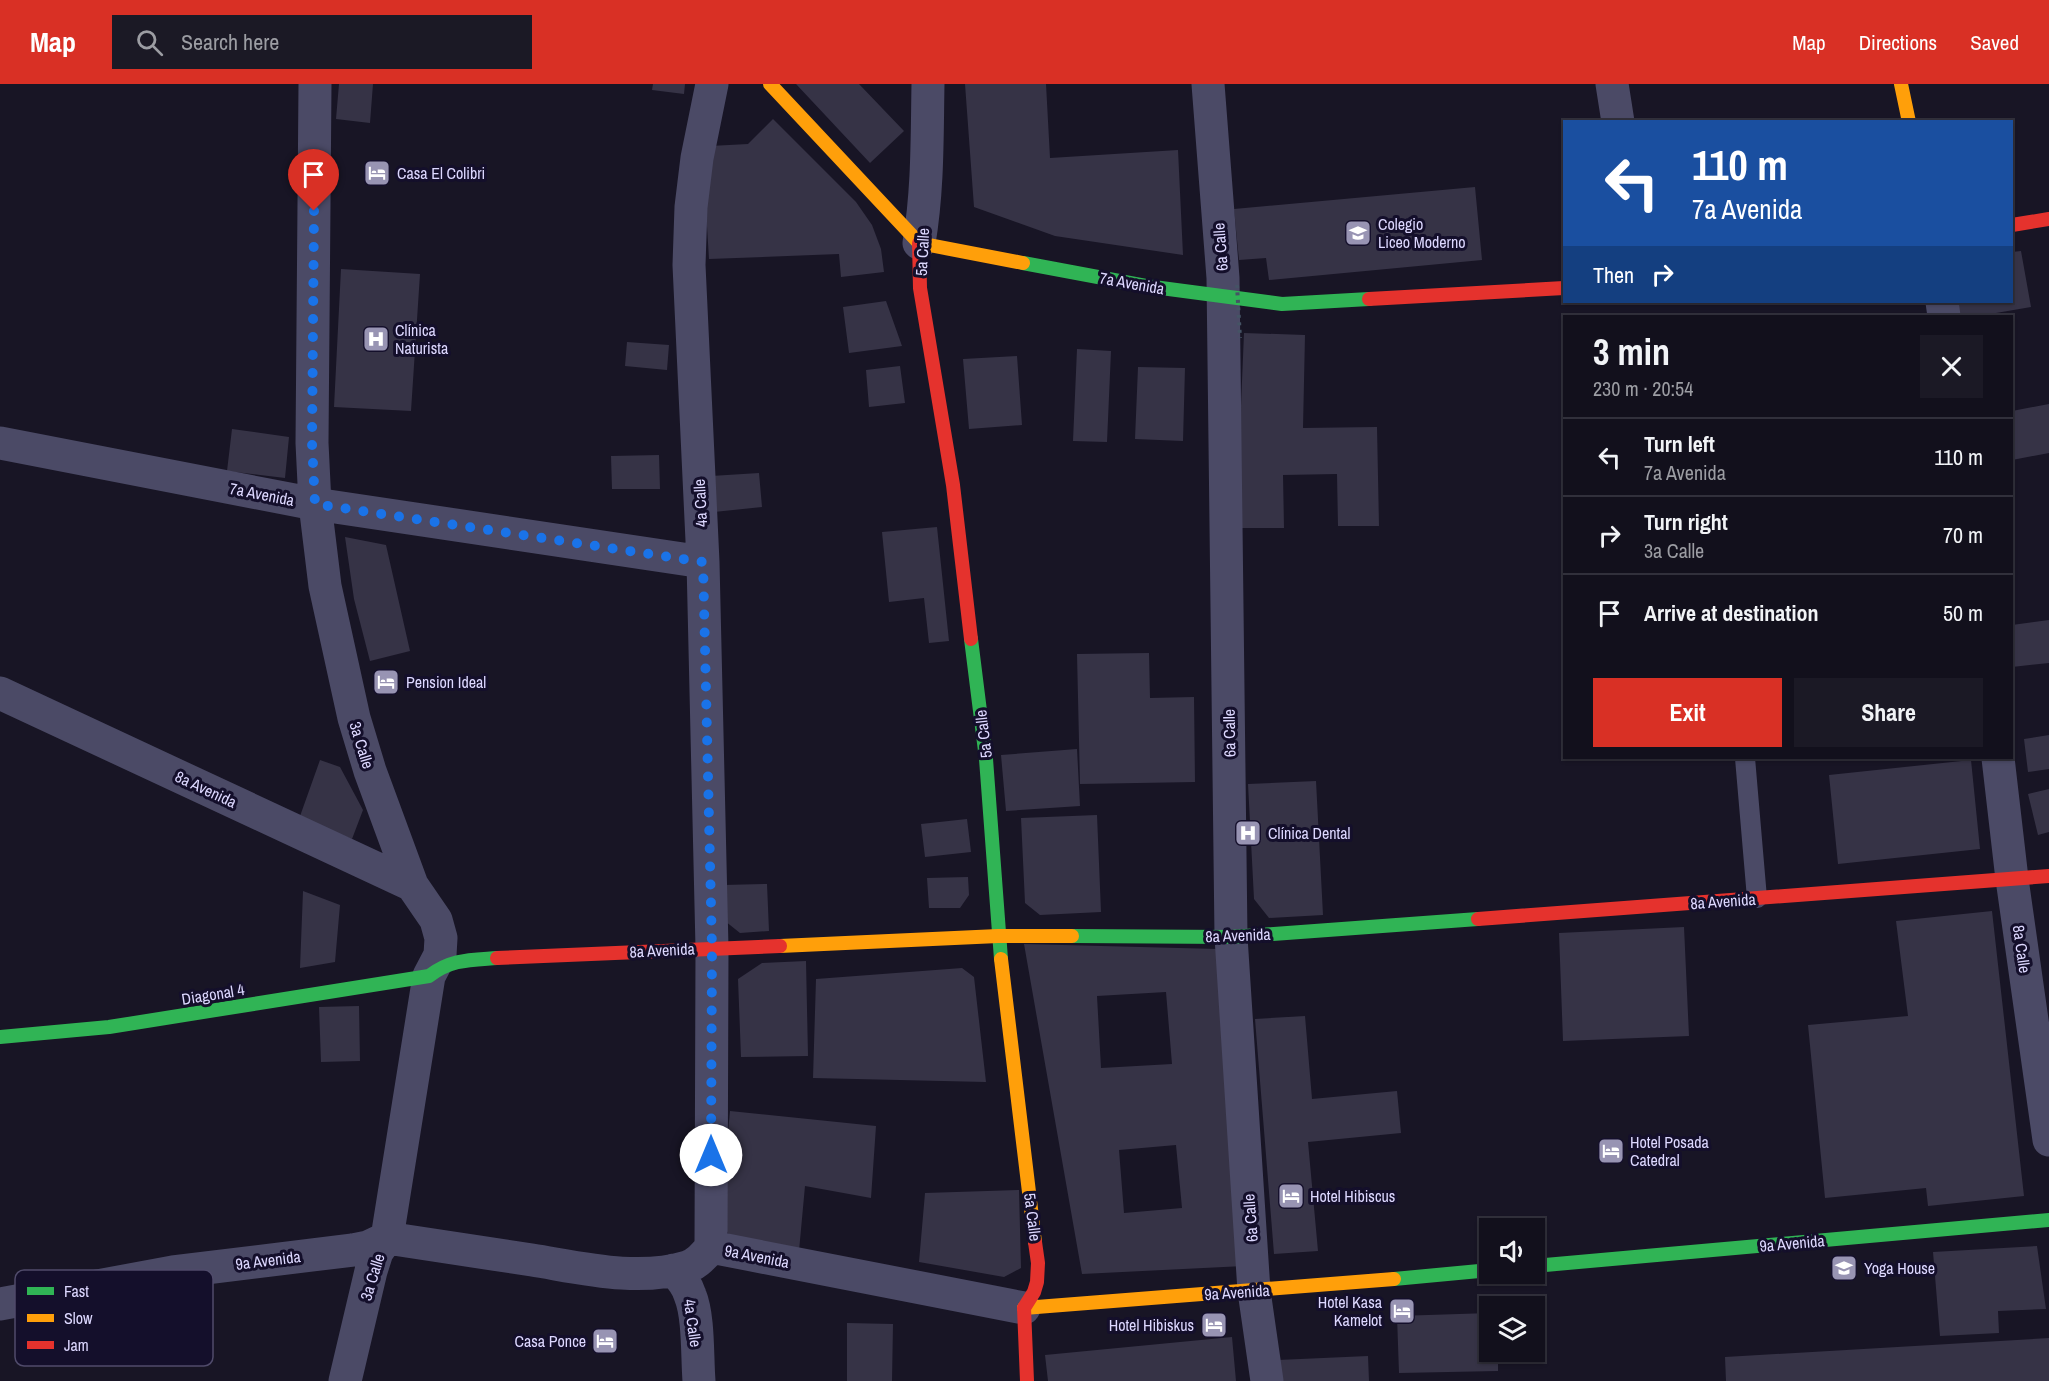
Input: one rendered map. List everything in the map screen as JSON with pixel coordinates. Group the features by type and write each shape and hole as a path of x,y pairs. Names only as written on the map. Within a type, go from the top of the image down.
{"main road":[{"path":"770,84 807,110 919,243"},
{"path":"1901,84 1909,120"},
{"path":"2013,225 2049,219"},
{"name":"7a Avenida","path":"919,243 1146,286 1230,291 1282,304 1563,288"},
{"name":"5a Calle","path":"919,243 920,288 953,485 986,759 998,936 1038,1263 1039,1280 1034,1296 1024,1308"},
{"name":"8a Avenida","path":"429,976 441,967 462,960 998,936 1231,937 2049,876"},
{"name":"Diagonal 4","path":"0,1037 109,1027 429,976"},
{"name":"9a Avenida","path":"1545,1265 2049,1220"},
{"name":"9a Avenida","path":"1024,1308 1479,1271"},
{"path":"1024,1308 1027,1381"}],"street":[{"name":"3a Calle","path":"315,84 312,432 315,504 326,585 354,718 370,771 412,885 436,920 441,938 440,956 429,976 387,1238 377,1252 370,1271 345,1381"},
{"name":"4a Calle","path":"711,1247 712,948 703,562 688,265 696,168 712,84"},
{"name":"5a Calle","path":"919,243 925,210 927,177 928,84"},
{"name":"6a Calle","path":"1208,84 1223,278 1230,291 1231,937 1254,1291 1267,1381"},
{"path":"1612,84 1618,120"},
{"name":"7a Avenida","path":"0,443 315,504 703,562"},
{"name":"8a Avenida","path":"0,693 412,885"},
{"name":"8a Calle","path":"1998,759 2012,879 2049,1140"},
{"name":"9a Avenida","path":"189,1270 353,1250 368,1247 387,1238 595,1270 637,1273 690,1267 711,1247 1024,1308"},
{"name":"4a Calle","path":"674,1270 685,1283 694,1310 699,1381"},
{"name":"9a Avenida","path":"0,1304 15,1301"}],"lane":[{"path":"1745,759 1757,898"}],"path":[{"path":"1230,291 1240,338"}],"building":[{"path":"339,84 373,84 370,123 336,119"},
{"path":"653,84 685,84 684,94 652,90"},
{"path":"796,84 859,84 904,131 870,163"},
{"path":"965,84 1046,84 1050,158 1178,150 1183,255 1055,236 974,207"},
{"path":"773,119 856,202 872,225 881,249 884,272 841,277 839,254 709,259 706,210 710,146 748,144"},
{"name":"Colegio Liceo Moderno","path":"1475,187 1482,260 1269,280 1266,258 1239,260 1234,209"},
{"path":"2021,251 2031,307 1996,313 1997,315 1952,315 1950,303 2013,303 2013,252"},
{"path":"341,269 420,274 411,411 334,407"},
{"path":"886,301 902,346 849,353 843,307"},
{"path":"1244,333 1305,335 1303,428 1377,427 1379,526 1338,526 1337,474 1283,475 1284,528 1242,528 1240,429"},
{"path":"627,342 669,345 667,370 625,366"},
{"path":"1077,349 1111,351 1107,442 1073,441"},
{"path":"1017,356 1022,425 969,429 963,359"},
{"path":"900,366 905,403 869,407 866,370"},
{"path":"1138,367 1185,368 1183,441 1135,439"},
{"path":"2049,404 2049,453 2013,460 2013,411"},
{"path":"232,429 289,437 285,478 227,471"},
{"path":"659,455 660,489 612,489 611,456"},
{"path":"759,473 762,507 714,512 711,476"},
{"path":"937,527 949,641 929,643 924,598 889,602 882,532"},
{"path":"345,537 386,545 410,651 370,661 354,599"},
{"path":"2049,620 2049,663 2013,667 2013,625"},
{"path":"1149,653 1150,698 1194,697 1195,782 1080,784 1077,654"},
{"path":"2049,735 2049,769 2028,772 2024,739"},
{"path":"1077,749 1080,806 1006,811 1001,755"},
{"path":"320,760 340,767 363,810 352,839 299,819"},
{"path":"1971,760 1980,849 1838,864 1829,775"},
{"path":"1316,781 1323,915 1269,918 1254,899 1248,784"},
{"path":"2049,789 2049,832 2038,835 2028,794"},
{"path":"1097,815 1101,912 1040,915 1025,903 1021,818"},
{"path":"967,819 971,852 925,857 921,824"},
{"path":"968,877 969,895 960,908 929,908 927,878"},
{"path":"767,884 769,931 740,933 725,921 723,885"},
{"path":"303,891 340,905 335,962 300,968"},
{"path":"1992,911 2024,1196 1928,1206 1926,1188 1825,1198 1808,1025 1908,1016 1896,921"},
{"path":"1684,927 1689,1036 1563,1041 1559,933"},
{"path":"1024,944 1218,949 1244,1266 1082,1274","holes":["1166,992 1172,1064 1101,1068 1097,996","1176,1145 1182,1208 1124,1213 1119,1150"]},
{"path":"806,961 808,1056 741,1057 738,979 762,963"},
{"path":"962,968 974,977 986,1082 813,1078 816,979"},
{"path":"359,1006 360,1061 321,1062 319,1007"},
{"name":"Hotel Hibiscus","path":"1305,1016 1312,1099 1397,1091 1401,1133 1308,1142 1318,1251 1274,1254 1255,1019"},
{"path":"730,1111 876,1126 871,1198 805,1186 799,1251 733,1242 720,1219"},
{"path":"1019,1190 1021,1268 1004,1277 919,1262 925,1193"},
{"path":"2037,1246 2046,1309 1998,1311 1999,1333 1940,1336 1933,1252"},
{"path":"1479,1313 1479,1362 1498,1362 1498,1371 1399,1373 1397,1316"},
{"path":"847,1323 893,1324 892,1381 847,1381"},
{"path":"1232,1337 1236,1381 1048,1381 1045,1355"},
{"path":"2049,1338 2049,1381 1726,1381 1725,1357"},
{"path":"1368,1356 1369,1381 1279,1381 1278,1360"}],"traffic: fast":[{"path":"1023,263 1146,286 1282,304 1369,299"},
{"path":"971,639 986,759 1001,959"},
{"path":"1072,936 1231,937 1478,919"},
{"path":"0,1037 109,1027 429,976 453,963 497,958"},
{"path":"1545,1265 2049,1220"},
{"path":"1394,1279 1479,1271"}],"traffic: slow":[{"path":"770,84 919,243 1023,263"},
{"path":"1901,84 1909,120"},
{"path":"780,946 998,936 1072,936"},
{"path":"1001,959 1035,1242"},
{"path":"1024,1308 1394,1279"}],"traffic: jam":[{"path":"2013,225 2049,219"},
{"path":"919,243 920,288 953,485 971,639"},
{"path":"1369,299 1563,288"},
{"path":"1478,919 2049,876"},
{"path":"497,958 780,946"},
{"path":"1027,1381 1024,1308 1037,1282 1038,1263 1035,1242"}],"place":[{"name":"Casa El Colibri","path":"377,173"},
{"name":"Colegio Liceo Moderno","path":"1358,233"},
{"name":"Clínica Naturista","path":"376,339"},
{"name":"Pension Ideal","path":"386,682"},
{"name":"Clínica Dental","path":"1248,833"},
{"name":"Hotel Posada Catedral","path":"1611,1151"},
{"name":"Hotel Hibiscus","path":"1291,1196"},
{"name":"Yoga House","path":"1844,1268"},
{"name":"Hotel Kasa Kamelot","path":"1402,1311"},
{"name":"Hotel Hibiskus","path":"1214,1325"},
{"name":"Casa Ponce","path":"605,1341"}],"route":[{"path":"314,211 312,443 315,504 703,562 712,948 711,1155"}]}
